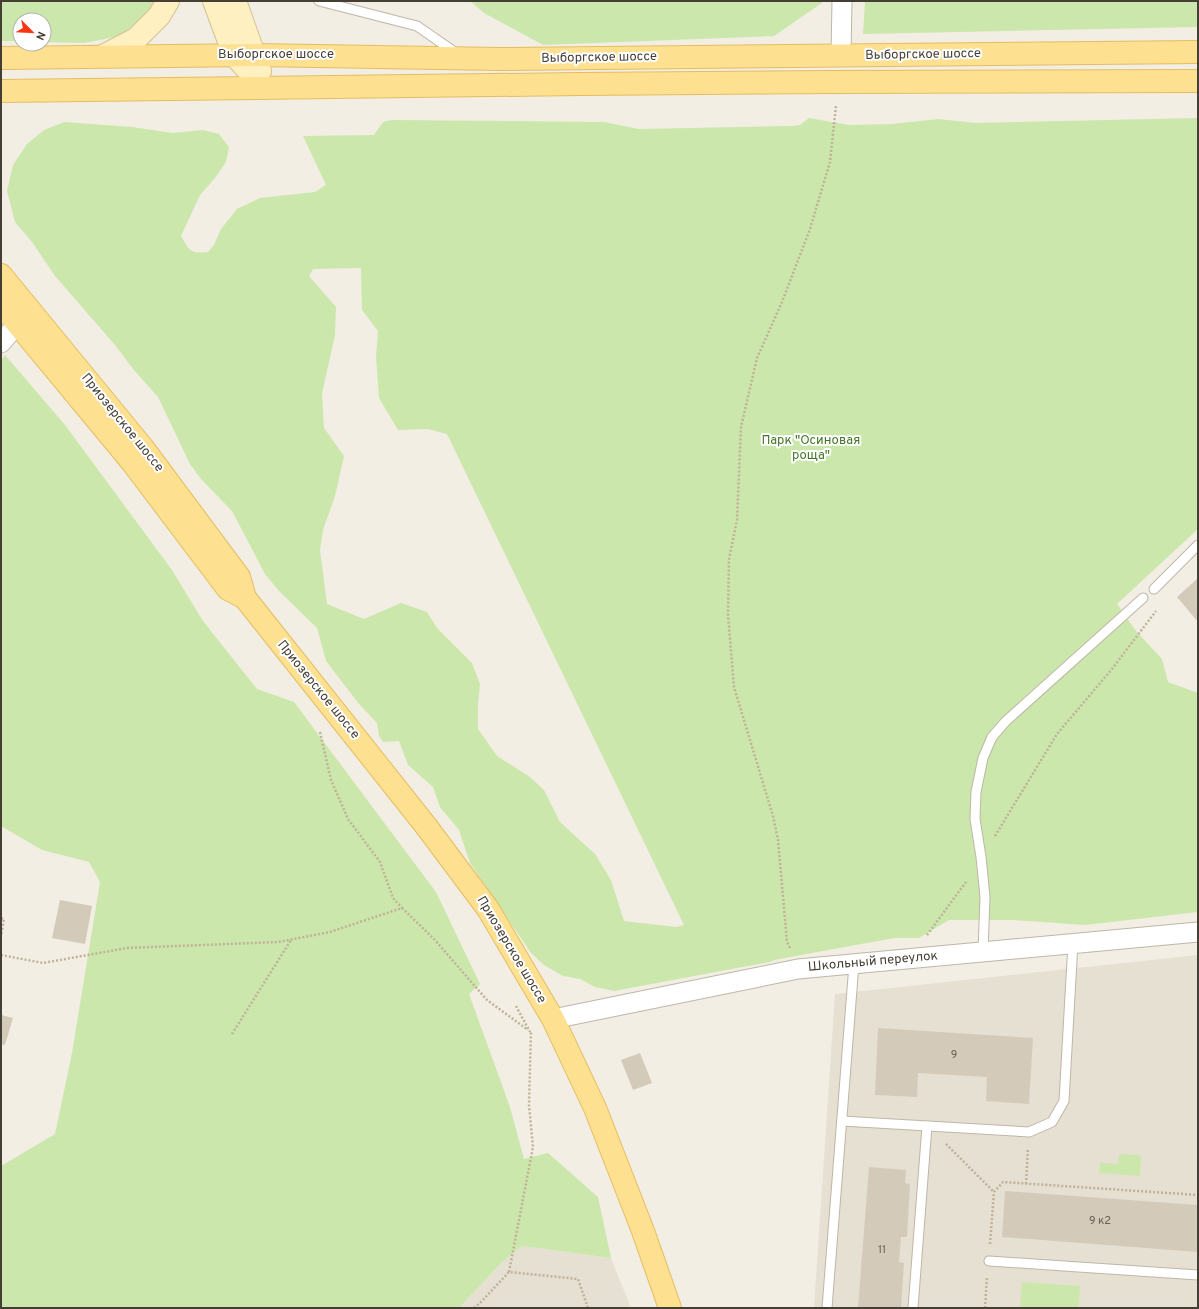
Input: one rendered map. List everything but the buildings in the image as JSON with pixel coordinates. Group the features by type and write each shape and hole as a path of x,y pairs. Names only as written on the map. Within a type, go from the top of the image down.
{"main road":[{"path":"103,56 136,39 159,16 168,1"},
{"path":"214,1 244,55 265,88"},
{"path":"235,1 244,55"},
{"name":"Выборгское шоссе","path":"1,58 244,55 372,56 463,59 1198,52"},
{"name":"Выборгское шоссе","path":"11,91 807,82 1198,82"},
{"path":"1,102 11,91"},
{"name":"Приозерское шоссе","path":"1,275 143,448 239,577 245,598 426,826 488,909 553,1019 595,1108 643,1231 670,1308"},
{"name":"Приозерское шоссе","path":"1,304 132,462 228,589 245,598"}],"street":[{"path":"841,55 842,1"},
{"path":"1,343 18,323"},
{"name":"Школьный переулок","path":"553,1019 798,969 1198,932"}],"lane":[{"path":"319,1 418,26 463,59"},
{"path":"1154,589 1198,545"},
{"path":"983,952 985,897 975,819 976,792 983,758 992,737 1006,721 1143,598"},
{"path":"842,1121 1029,1132 1052,1122 1064,1101 1073,943"},
{"path":"827,1308 854,964"},
{"path":"913,1308 927,1126"},
{"path":"989,1261 1198,1275"}],"path":[{"path":"798,969 787,942 778,840 773,816 734,686 728,616 729,559 738,520 741,426 757,358 782,302 810,229 830,162 835,113"},
{"path":"909,959 954,900 1057,734 1112,669 1160,607"},
{"path":"320,731 331,780 348,819 380,862 393,898 434,939 486,1000 530,1032"},
{"path":"1,955 42,963 127,948 278,942 330,932 402,908"},
{"path":"1,918 4,920 1,936"},
{"path":"232,1034 291,940"},
{"path":"530,1032 553,1019"},
{"path":"474,1308 509,1272 533,1147 529,1105 530,1032"},
{"path":"927,1126 994,1192"},
{"path":"1026,1184 1029,1132"},
{"path":"985,1308 994,1192 1003,1182 1198,1195"},
{"path":"509,1272 578,1278 588,1308"}],"shaded area":[{"path":"1198,955 1198,1308 814,1308 835,994"},
{"path":"522,1246 611,1258 631,1308 459,1308 501,1263"}],"green space":[{"path":"1,1 157,1 151,11 120,36 84,43 52,42 52,12 12,12 12,41 1,41"},
{"path":"470,1 822,1 822,3 774,36 543,45 484,13"},
{"path":"865,1 1198,1 1198,27 863,34"},
{"name":"Парк \"Осиновая роща\"","path":"809,118 849,125 892,124 938,119 976,123 1198,118 1198,529 1117,604 1136,631 1162,659 1168,682 1198,693 1198,912 1085,925 1012,920 949,920 919,938 894,938 614,991 595,987 580,979 563,976 544,965 531,953 470,863 459,830 440,807 433,787 408,765 399,741 383,742 379,736 377,723 359,704 326,661 317,628 279,591 265,574 232,511 201,479 190,464 158,397 55,276 32,242 15,222 7,191 13,165 27,144 44,130 64,122 132,127 173,133 203,130 219,134 229,147 226,162 215,178 200,195 181,236 188,248 194,252 208,252 214,245 221,229 237,209 260,198 315,192 326,185 303,136 374,135 383,122 391,120 604,122 639,129 800,125","holes":["361,268 362,310 378,331 376,356 379,398 398,430 428,429 447,434 684,925 676,927 624,921 611,880 595,854 560,822 544,790 530,777 497,756 478,729 480,684 472,663 437,628 427,612 401,603 364,619 327,604 320,550 323,530 335,496 344,456 324,428 322,394 335,335 336,307 309,276 313,269"]},
{"path":"5,355 65,425 172,570 203,621 257,689 294,702 436,892 480,984 469,994 510,1107 524,1159 548,1153 598,1197 611,1258 522,1246 501,1263 459,1308 1,1308 1,1166 55,1134 72,1053 100,882 89,862 42,850 1,826 1,361"},
{"path":"1119,1154 1141,1155 1140,1176 1099,1173 1100,1163 1118,1164"},
{"path":"1022,1282 1080,1286 1079,1308 1020,1308"}]}
